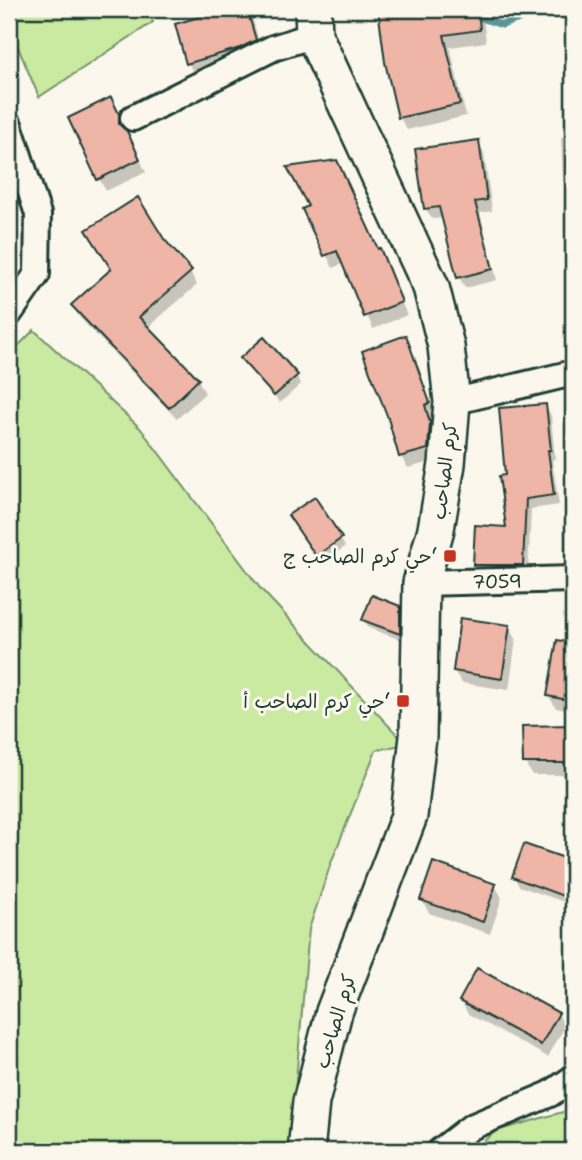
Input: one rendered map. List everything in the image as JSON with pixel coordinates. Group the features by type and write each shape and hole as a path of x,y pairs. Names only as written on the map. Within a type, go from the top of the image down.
{"street":[{"path":"133,118 273,48 314,22"},
{"name":"كرم الصاحب","path":"306,1151 311,1102 334,1012 409,816 418,737 421,583 439,516 452,402 446,346 431,287 314,22"},
{"path":"9,125 38,214 37,274 9,314"},
{"path":"452,402 573,373"},
{"name":"7059","path":"421,583 573,579"},
{"path":"440,1151 471,1127 550,1094 573,1078"}],"green space":[{"path":"9,9 148,9 153,22 39,97 9,26"},
{"path":"34,330 140,428 260,588 406,744 376,750 331,863 309,929 290,1151 9,1151 9,355"},
{"path":"573,1109 573,1151 472,1151 496,1131"}],"building":[{"path":"226,9 247,9 256,40 240,48 186,64 175,24"},
{"path":"378,9 478,9 480,30 444,35 460,104 398,118 385,62"},
{"path":"111,97 119,114 119,124 127,131 140,159 97,180 68,118"},
{"path":"479,140 487,200 475,202 493,269 457,278 439,207 424,209 415,149"},
{"path":"337,160 378,249 380,248 402,302 364,317 337,251 324,256 302,209 308,206 287,167"},
{"path":"138,197 164,239 192,271 139,317 199,379 169,408 71,305 111,269 86,230"},
{"path":"406,335 430,403 425,405 430,423 428,449 399,457 388,418 362,351"},
{"path":"264,337 298,375 274,396 240,358"},
{"path":"546,404 554,495 526,499 523,565 473,565 475,525 506,527 499,476 505,475 499,408"},
{"path":"315,497 342,538 316,556 288,515"},
{"path":"372,595 400,606 400,634 362,620"},
{"path":"460,618 510,625 502,679 453,671"},
{"path":"557,640 573,643 573,701 547,696"},
{"path":"573,725 573,763 523,763 522,726"},
{"path":"524,844 573,861 563,896 512,877"},
{"path":"433,862 496,884 483,922 420,900"},
{"path":"477,968 559,1013 541,1045 459,1001"}],"waterway":[{"path":"472,15 502,25 548,9"}],"place":[{"name":"حي كرم الصاحب ج‘","path":"450,556"},
{"name":"حي كرم الصاحب أ‘","path":"403,701"}]}
